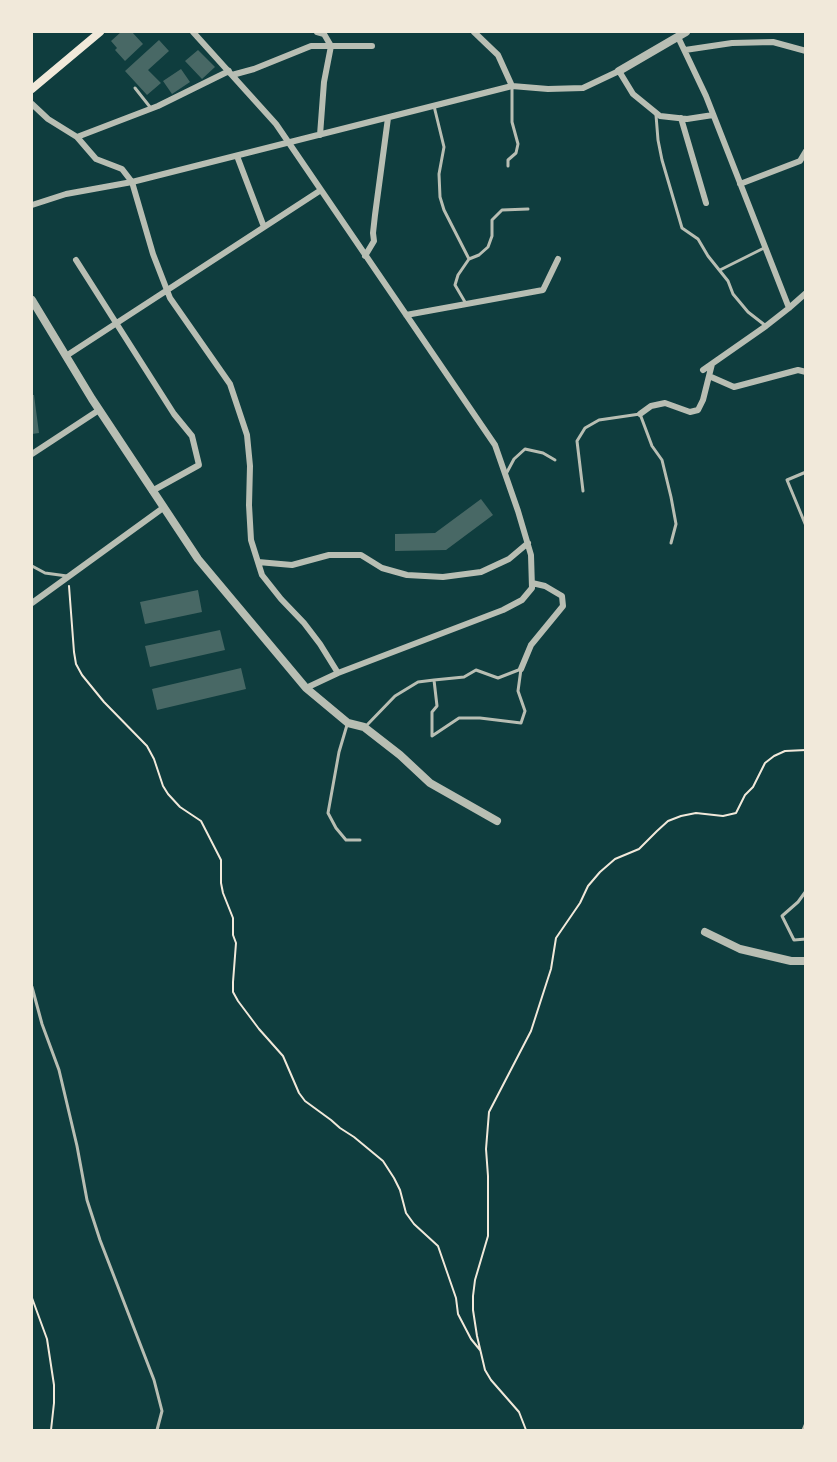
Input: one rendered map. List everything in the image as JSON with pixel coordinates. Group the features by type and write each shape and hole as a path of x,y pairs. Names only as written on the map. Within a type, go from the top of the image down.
{"main road":[{"path":"32,89 100,32"}],"street":[{"path":"193,32 276,124 495,445 531,555 532,588 522,600 503,610 338,673 306,688"},
{"path":"317,32 324,34 331,46 324,82 320,135"},
{"path":"474,32 498,55 512,86"},
{"path":"32,205 66,194 132,182 512,86 548,89 583,88 619,71 686,32"},
{"path":"678,37 706,96 789,308"},
{"path":"685,50 732,43 773,42 806,51"},
{"path":"77,137 151,109 230,73 254,69 311,46 372,46"},
{"path":"619,71 633,94 658,115 681,118 713,116"},
{"path":"32,104 48,119 77,137 96,159 122,169 132,182 153,254 170,298 230,384 247,435 250,466 251,540 262,574 281,599 304,623 338,673"},
{"path":"365,256 374,241 375,215 388,118"},
{"path":"681,118 706,203"},
{"path":"740,184 800,161 806,151"},
{"path":"237,156 264,227"},
{"path":"66,356 321,190"},
{"path":"406,315 543,290 558,259"},
{"path":"76,260 174,414 192,436 199,465 152,491"},
{"path":"703,370 766,326 806,293"},
{"path":"32,300 99,410 198,559 306,688 348,723 364,727 400,755 430,783 497,821"},
{"path":"640,414 651,406 665,403 690,411 698,410 703,400 712,363"},
{"path":"709,376 734,387 798,370 806,372"},
{"path":"32,454 99,410"},
{"path":"32,603 69,579 164,508"},
{"path":"258,562 291,565 329,555 361,555 382,568 407,575 442,577 481,572 509,559 528,543"},
{"path":"521,669 531,645 563,606 562,596 545,586 532,583"},
{"path":"705,932 740,950 791,961 806,961"}],"lane":[{"path":"508,166 508,160 516,153 518,144 512,122 512,86"},
{"path":"135,88 151,109"},
{"path":"434,106 444,147 439,174 440,197 444,210 469,260"},
{"path":"658,115 658,140 662,160 682,228 698,239 728,281 733,294 748,312 766,326"},
{"path":"466,304 454,285 469,260 488,247 492,236 492,220 502,210 528,209"},
{"path":"720,270 765,248"},
{"path":"583,491 577,441 585,428 599,420 640,414 652,446 662,460 671,497 676,524 671,543"},
{"path":"506,475 514,459 525,449 543,453 555,459"},
{"path":"806,472 787,480 806,526"},
{"path":"32,566 45,573 69,579"},
{"path":"364,727 395,696 418,682 434,680 464,677 476,670 498,678 521,669 518,691 525,711 520,723 459,717 432,736 432,712 437,706 434,680"},
{"path":"348,723 339,752 328,813 346,840 360,840"},
{"path":"806,891 798,902 782,916 794,940 806,939"},
{"path":"32,987 42,1024 59,1070 87,1200 154,1380 162,1411 157,1431"},
{"path":"803,1431 806,1423"}],"path":[{"path":"69,579 68,590 76,664 104,702 147,746 168,794 180,807 201,821 221,860 223,893 233,918 233,935 236,943 233,992 259,1029 283,1056 304,1101 383,1161 400,1190 406,1213 414,1224 438,1246 456,1298 458,1314 471,1339 480,1350"},
{"path":"526,1431 519,1413 485,1370 472,1296 488,1236 486,1149 489,1112 531,1031 551,969 556,938 580,903 588,886 615,859 639,849 668,821 681,816 696,813 723,816 736,813 765,763 785,751 806,750"},
{"path":"32,1298 47,1339 54,1385 51,1431"}],"building":[{"path":"121,32 132,32 143,44 125,61 115,50 117,48 111,41"},
{"path":"159,40 169,51 148,70 161,83 147,95 125,71"},
{"path":"198,50 215,67 202,79 185,61"},
{"path":"181,69 190,82 172,94 163,81"},
{"path":"32,395 34,395 39,433 32,434"},
{"path":"481,499 493,515 446,550 395,551 395,534 435,533"},
{"path":"198,590 202,612 145,624 140,602"},
{"path":"220,630 225,650 150,667 145,646"},
{"path":"241,668 246,689 157,710 152,689"}]}
